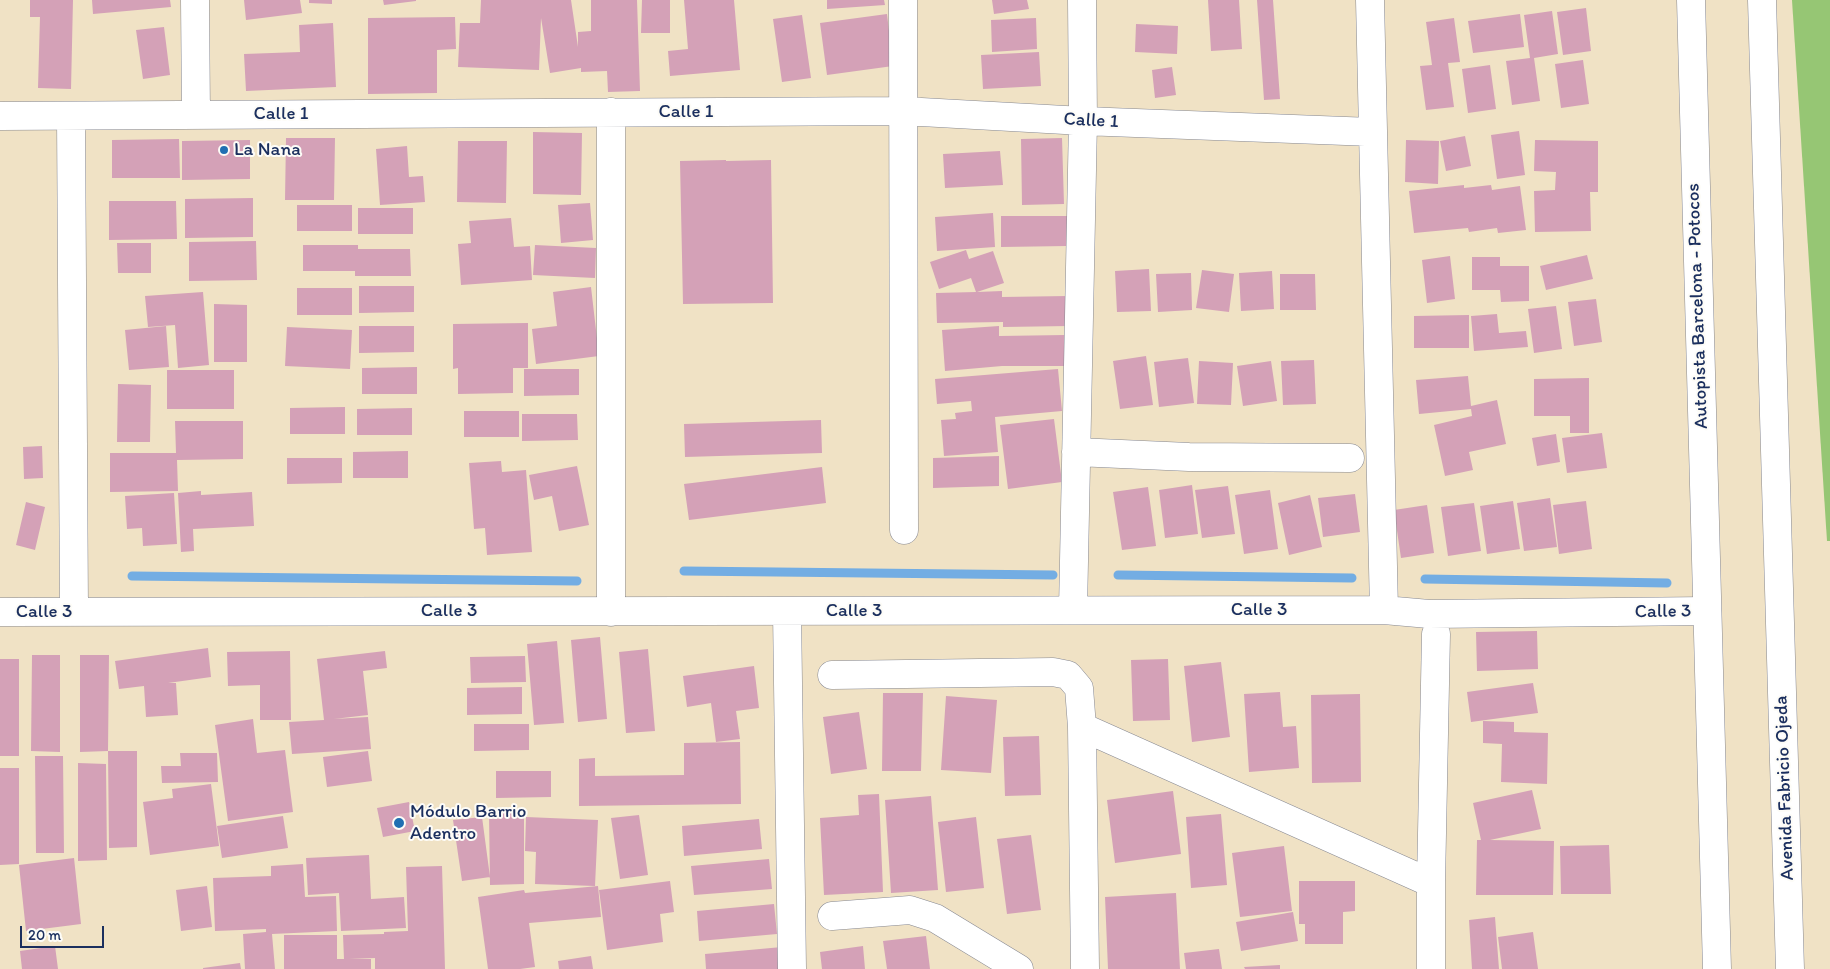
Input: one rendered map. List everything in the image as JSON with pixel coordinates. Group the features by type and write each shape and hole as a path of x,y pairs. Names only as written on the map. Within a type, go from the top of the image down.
{"street":[{"path":"196,0 196,115"},
{"path":"903,0 904,530"},
{"path":"1074,610 1083,121 1082,0"},
{"path":"1370,0 1384,610"},
{"name":"Autopista Barcelona - Potocos","path":"1691,0 1707,611"},
{"name":"Avenida Fabricio Ojeda","path":"1762,0 1790,969"},
{"name":"Calle 1","path":"0,116 903,111 1083,121 1372,132"},
{"path":"611,112 611,612"},
{"path":"71,116 74,612"},
{"path":"1076,452 1189,457 1350,458"},
{"name":"Calle 3","path":"0,612 1384,610 1429,614 1707,611"},
{"path":"787,611 792,969"},
{"path":"1707,611 1717,969"},
{"path":"1431,969 1430,883 1436,634"},
{"path":"832,675 1053,672 1068,675 1079,688 1082,727 1085,969"},
{"path":"1082,727 1430,883"},
{"path":"832,916 910,910 935,918 1019,969"}],"green space":[{"path":"1792,0 1830,0 1830,541 1827,541"}],"building":[{"path":"30,0 73,0 71,89 38,88 40,17 30,17"},
{"path":"92,0 170,0 171,7 93,14"},
{"path":"244,0 300,0 302,13 246,20"},
{"path":"309,0 332,0 332,4 309,3"},
{"path":"383,0 416,0 416,1 384,5"},
{"path":"481,0 571,0 578,47 578,32 591,31 591,0 637,0 640,91 608,92 607,71 581,72 581,68 550,73 541,18 539,70 458,67 460,23 480,23"},
{"path":"642,0 670,0 670,33 641,33"},
{"path":"684,0 734,0 740,70 670,76 668,51 688,49"},
{"path":"827,0 884,0 885,5 827,9"},
{"path":"992,0 1027,0 1029,9 994,14"},
{"path":"1208,0 1239,0 1242,49 1211,51"},
{"path":"1257,0 1273,0 1280,99 1264,100"},
{"path":"1586,8 1591,51 1563,55 1557,12"},
{"path":"1552,11 1558,54 1534,58 1540,101 1512,105 1506,61 1530,58 1524,15"},
{"path":"887,14 893,66 827,75 820,23"},
{"path":"1520,14 1524,47 1473,53 1468,21"},
{"path":"802,15 811,78 782,82 773,19"},
{"path":"455,17 456,49 437,50 437,93 368,94 368,18"},
{"path":"1036,18 1037,49 992,52 991,20"},
{"path":"1454,18 1460,62 1448,63 1454,107 1426,110 1420,66 1432,65 1426,22"},
{"path":"333,23 336,87 246,91 244,54 300,52 299,25"},
{"path":"1136,24 1178,26 1177,54 1135,52"},
{"path":"164,27 170,75 143,79 136,30"},
{"path":"1039,52 1041,86 983,89 981,55"},
{"path":"1583,60 1589,104 1561,108 1555,64"},
{"path":"1490,65 1496,109 1468,113 1462,69"},
{"path":"1172,67 1176,95 1155,98 1152,70"},
{"path":"1519,131 1525,175 1497,179 1491,135"},
{"path":"533,132 582,133 581,195 533,194"},
{"path":"1465,136 1471,166 1446,171 1440,141"},
{"path":"286,138 335,138 334,200 285,200"},
{"path":"1062,138 1064,204 1022,205 1021,139"},
{"path":"179,139 180,178 112,178 112,140"},
{"path":"250,140 250,179 182,180 182,141"},
{"path":"1406,140 1439,141 1438,184 1405,182"},
{"path":"1535,140 1598,141 1598,192 1590,192 1591,231 1535,232 1534,191 1555,190 1556,172 1534,171"},
{"path":"458,141 507,141 506,203 457,202"},
{"path":"407,146 409,177 423,176 425,202 380,205 376,149"},
{"path":"1000,151 1003,185 945,188 943,154"},
{"path":"771,160 773,303 683,304 680,161"},
{"path":"1464,185 1464,188 1491,185 1492,190 1520,186 1526,230 1498,233 1497,228 1469,232 1468,228 1414,233 1409,191"},
{"path":"253,198 253,237 185,238 185,199"},
{"path":"109,201 176,201 177,239 109,240"},
{"path":"590,203 593,240 561,243 558,205"},
{"path":"297,205 352,205 352,231 297,231"},
{"path":"358,208 413,208 413,234 358,234"},
{"path":"993,213 995,247 937,251 935,217"},
{"path":"1001,216 1067,216 1067,246 1001,247"},
{"path":"511,218 514,247 530,246 532,280 461,285 458,244 471,243 469,221"},
{"path":"256,241 257,280 189,281 189,242"},
{"path":"117,243 151,243 151,273 118,273"},
{"path":"303,245 358,245 358,249 410,249 411,276 355,276 355,271 303,271"},
{"path":"535,245 596,248 595,278 533,275"},
{"path":"966,250 969,259 993,251 1004,283 977,292 1002,291 1002,297 1068,296 1069,326 1003,327 1003,322 937,323 936,293 976,292 971,278 939,289 930,262"},
{"path":"1587,255 1593,279 1546,290 1540,266"},
{"path":"1450,256 1455,299 1427,303 1422,260"},
{"path":"1472,257 1500,257 1500,266 1529,266 1529,301 1501,302 1500,290 1472,290"},
{"path":"1149,269 1151,311 1117,312 1115,271"},
{"path":"1202,270 1234,274 1229,312 1196,308"},
{"path":"1272,271 1274,309 1241,311 1239,273"},
{"path":"1191,273 1192,310 1158,312 1156,274"},
{"path":"1280,274 1315,274 1316,310 1280,310"},
{"path":"359,286 414,286 414,312 359,313"},
{"path":"591,287 599,356 536,364 532,329 557,326 553,292"},
{"path":"297,288 352,288 352,315 297,315"},
{"path":"203,292 209,365 178,368 175,325 148,327 145,296"},
{"path":"1596,299 1602,342 1574,346 1568,302"},
{"path":"214,304 247,305 247,362 214,362"},
{"path":"1556,306 1562,349 1534,353 1528,309"},
{"path":"1497,314 1499,333 1526,331 1528,347 1474,351 1471,316"},
{"path":"1469,315 1469,348 1414,348 1414,316"},
{"path":"528,323 528,368 513,368 513,393 458,394 458,368 453,369 453,324"},
{"path":"166,326 169,367 129,370 125,330"},
{"path":"359,326 414,326 414,352 359,353"},
{"path":"999,326 999,336 1065,335 1065,366 1002,366 945,371 942,330"},
{"path":"287,327 352,330 350,369 285,366"},
{"path":"1146,356 1153,405 1120,409 1113,361"},
{"path":"1188,358 1194,403 1159,407 1154,362"},
{"path":"1314,360 1316,404 1283,405 1281,361"},
{"path":"1199,361 1233,363 1231,405 1197,404"},
{"path":"1271,361 1277,401 1243,406 1237,366"},
{"path":"417,367 417,394 362,394 362,368"},
{"path":"524,369 579,369 579,395 524,396"},
{"path":"1058,369 1062,411 995,417 998,452 944,456 941,420 956,419 955,413 972,411 971,401 937,404 935,379"},
{"path":"167,370 234,370 234,409 167,409"},
{"path":"1468,376 1471,406 1497,400 1506,444 1469,452 1473,470 1445,476 1434,425 1472,416 1471,409 1419,414 1416,380"},
{"path":"1589,378 1589,433 1570,433 1570,416 1534,416 1534,379"},
{"path":"118,384 151,385 150,442 117,442"},
{"path":"345,407 345,434 290,434 290,408"},
{"path":"412,408 412,435 357,435 357,409"},
{"path":"464,411 519,411 519,437 464,437"},
{"path":"522,414 577,414 578,440 522,441"},
{"path":"1054,419 1062,482 1008,489 1000,425"},
{"path":"821,420 822,453 685,457 684,424"},
{"path":"175,421 243,421 243,459 177,460 178,491 110,492 110,453 176,453"},
{"path":"1602,433 1607,468 1567,473 1562,438"},
{"path":"1556,434 1560,462 1537,466 1532,438"},
{"path":"42,446 43,478 24,479 23,447"},
{"path":"408,451 408,478 353,478 353,452"},
{"path":"999,456 999,486 933,488 933,458"},
{"path":"287,458 342,458 342,483 287,484"},
{"path":"501,461 502,472 526,470 532,552 487,555 485,528 474,529 469,463"},
{"path":"577,466 589,525 559,531 552,496 534,500 529,475"},
{"path":"822,467 826,503 689,520 684,484"},
{"path":"1192,485 1198,534 1165,538 1159,490"},
{"path":"1228,486 1235,534 1202,538 1195,490"},
{"path":"1148,487 1156,546 1122,550 1113,492"},
{"path":"1270,490 1278,549 1244,554 1235,495"},
{"path":"201,491 201,495 252,492 254,526 193,529 194,551 181,552 178,493"},
{"path":"174,493 177,544 143,546 142,528 127,529 125,496"},
{"path":"1355,494 1360,532 1323,537 1318,498"},
{"path":"1310,495 1322,547 1289,555 1278,503"},
{"path":"1550,498 1557,547 1524,551 1517,503"},
{"path":"1513,501 1520,549 1487,554 1480,506"},
{"path":"1586,501 1592,549 1559,554 1553,505"},
{"path":"26,502 45,507 35,550 16,545"},
{"path":"1474,503 1481,551 1448,556 1441,507"},
{"path":"1427,505 1434,553 1401,558 1394,510"},
{"path":"1537,631 1538,669 1477,671 1476,632"},
{"path":"600,637 607,719 578,722 571,640"},
{"path":"557,641 564,723 534,725 527,644"},
{"path":"208,648 211,677 168,683 176,683 178,715 146,717 144,686 119,689 115,661"},
{"path":"648,649 655,731 626,733 619,652"},
{"path":"290,651 291,720 260,720 260,685 228,686 227,652"},
{"path":"385,651 387,668 363,671 368,715 334,719 368,717 371,749 292,754 289,722 324,720 317,659"},
{"path":"32,655 60,655 60,752 31,751"},
{"path":"80,655 109,655 108,751 80,752"},
{"path":"525,656 526,682 471,683 470,657"},
{"path":"0,659 19,659 19,756 0,756"},
{"path":"1168,659 1170,720 1133,721 1131,660"},
{"path":"1221,662 1230,737 1192,742 1184,666"},
{"path":"754,666 759,708 736,711 740,739 716,742 711,703 687,707 683,676"},
{"path":"1533,683 1538,713 1471,722 1467,692"},
{"path":"522,687 522,714 467,715 467,688"},
{"path":"1280,692 1283,727 1296,726 1299,768 1249,772 1244,694"},
{"path":"883,693 923,693 921,771 882,771"},
{"path":"1360,694 1361,782 1312,783 1311,695"},
{"path":"946,696 997,700 991,773 941,770"},
{"path":"859,712 867,769 831,774 823,717"},
{"path":"253,719 257,753 285,750 293,812 228,821 215,725"},
{"path":"1483,721 1514,722 1514,732 1548,733 1547,784 1501,782 1502,744 1483,743"},
{"path":"474,724 529,724 529,750 474,751"},
{"path":"1039,736 1041,795 1005,796 1003,737"},
{"path":"740,742 741,804 579,806 579,759 595,758 595,776 684,775 684,743"},
{"path":"108,751 137,751 137,847 109,848"},
{"path":"368,751 372,781 327,787 323,757"},
{"path":"180,753 217,753 218,782 162,783 161,766 181,766"},
{"path":"35,756 63,756 64,853 36,853"},
{"path":"78,763 106,764 107,860 78,861"},
{"path":"0,768 19,768 19,864 0,865"},
{"path":"496,771 551,771 551,797 496,798"},
{"path":"211,784 219,846 150,855 143,802 173,798 172,789"},
{"path":"1532,790 1541,829 1490,840 1554,841 1553,895 1476,895 1477,840 1481,840 1473,803"},
{"path":"1173,791 1181,854 1115,863 1107,800"},
{"path":"879,794 883,892 824,895 820,818 859,815 858,795"},
{"path":"931,796 938,890 891,893 885,800"},
{"path":"409,802 415,831 383,837 377,808"},
{"path":"489,812 524,812 524,884 490,885"},
{"path":"1221,814 1227,885 1191,888 1186,817"},
{"path":"639,815 648,875 620,879 611,818"},
{"path":"283,816 288,848 222,858 217,826"},
{"path":"482,817 490,877 462,881 453,820"},
{"path":"526,817 598,820 595,886 535,884 536,852 525,851"},
{"path":"976,817 984,888 946,892 938,822"},
{"path":"759,819 762,849 684,856 682,826"},
{"path":"1031,835 1041,910 1007,914 997,839"},
{"path":"1609,845 1611,894 1561,894 1560,846"},
{"path":"1284,846 1292,911 1240,917 1232,853"},
{"path":"369,855 371,899 404,897 406,928 341,931 339,893 308,895 306,858"},
{"path":"74,858 81,924 26,931 19,865"},
{"path":"769,859 772,889 694,895 691,866"},
{"path":"303,864 305,897 336,896 337,931 272,934 275,969 245,969 243,934 266,932 266,929 215,931 213,878 271,876 271,866"},
{"path":"442,866 445,969 375,969 375,958 349,959 371,959 371,969 284,969 284,935 337,935 337,959 344,959 343,935 384,934 384,932 408,931 406,867"},
{"path":"670,881 674,912 660,914 663,942 607,950 599,890"},
{"path":"1299,881 1355,881 1355,911 1343,912 1343,944 1305,944 1305,924 1299,924"},
{"path":"207,886 212,927 181,931 176,890"},
{"path":"598,886 601,917 529,923 535,967 488,969 478,897 524,890 525,893"},
{"path":"1176,893 1180,969 1108,969 1105,897"},
{"path":"774,904 777,934 699,941 697,911"},
{"path":"1293,912 1298,941 1241,951 1236,922"},
{"path":"1495,917 1499,969 1472,969 1469,920"},
{"path":"1533,932 1538,969 1502,969 1498,937"},
{"path":"926,936 930,969 887,969 883,941"},
{"path":"55,946 58,969 22,969 20,951"},
{"path":"863,946 865,969 822,969 820,952"},
{"path":"782,947 784,969 706,969 705,954"},
{"path":"1219,949 1222,969 1186,969 1184,953"},
{"path":"591,956 593,969 559,969 558,961"},
{"path":"240,963 241,969 203,969 203,968"},
{"path":"1280,965 1280,969 1245,969 1244,967"}],"waterway":[{"path":"684,571 1053,575"},
{"path":"1118,575 1352,578"},
{"path":"132,576 577,581"},
{"path":"1425,579 1667,583"}],"place":[{"name":"La Nana","path":"224,150"},
{"name":"Módulo Barrio Adentro","path":"399,823"}]}
